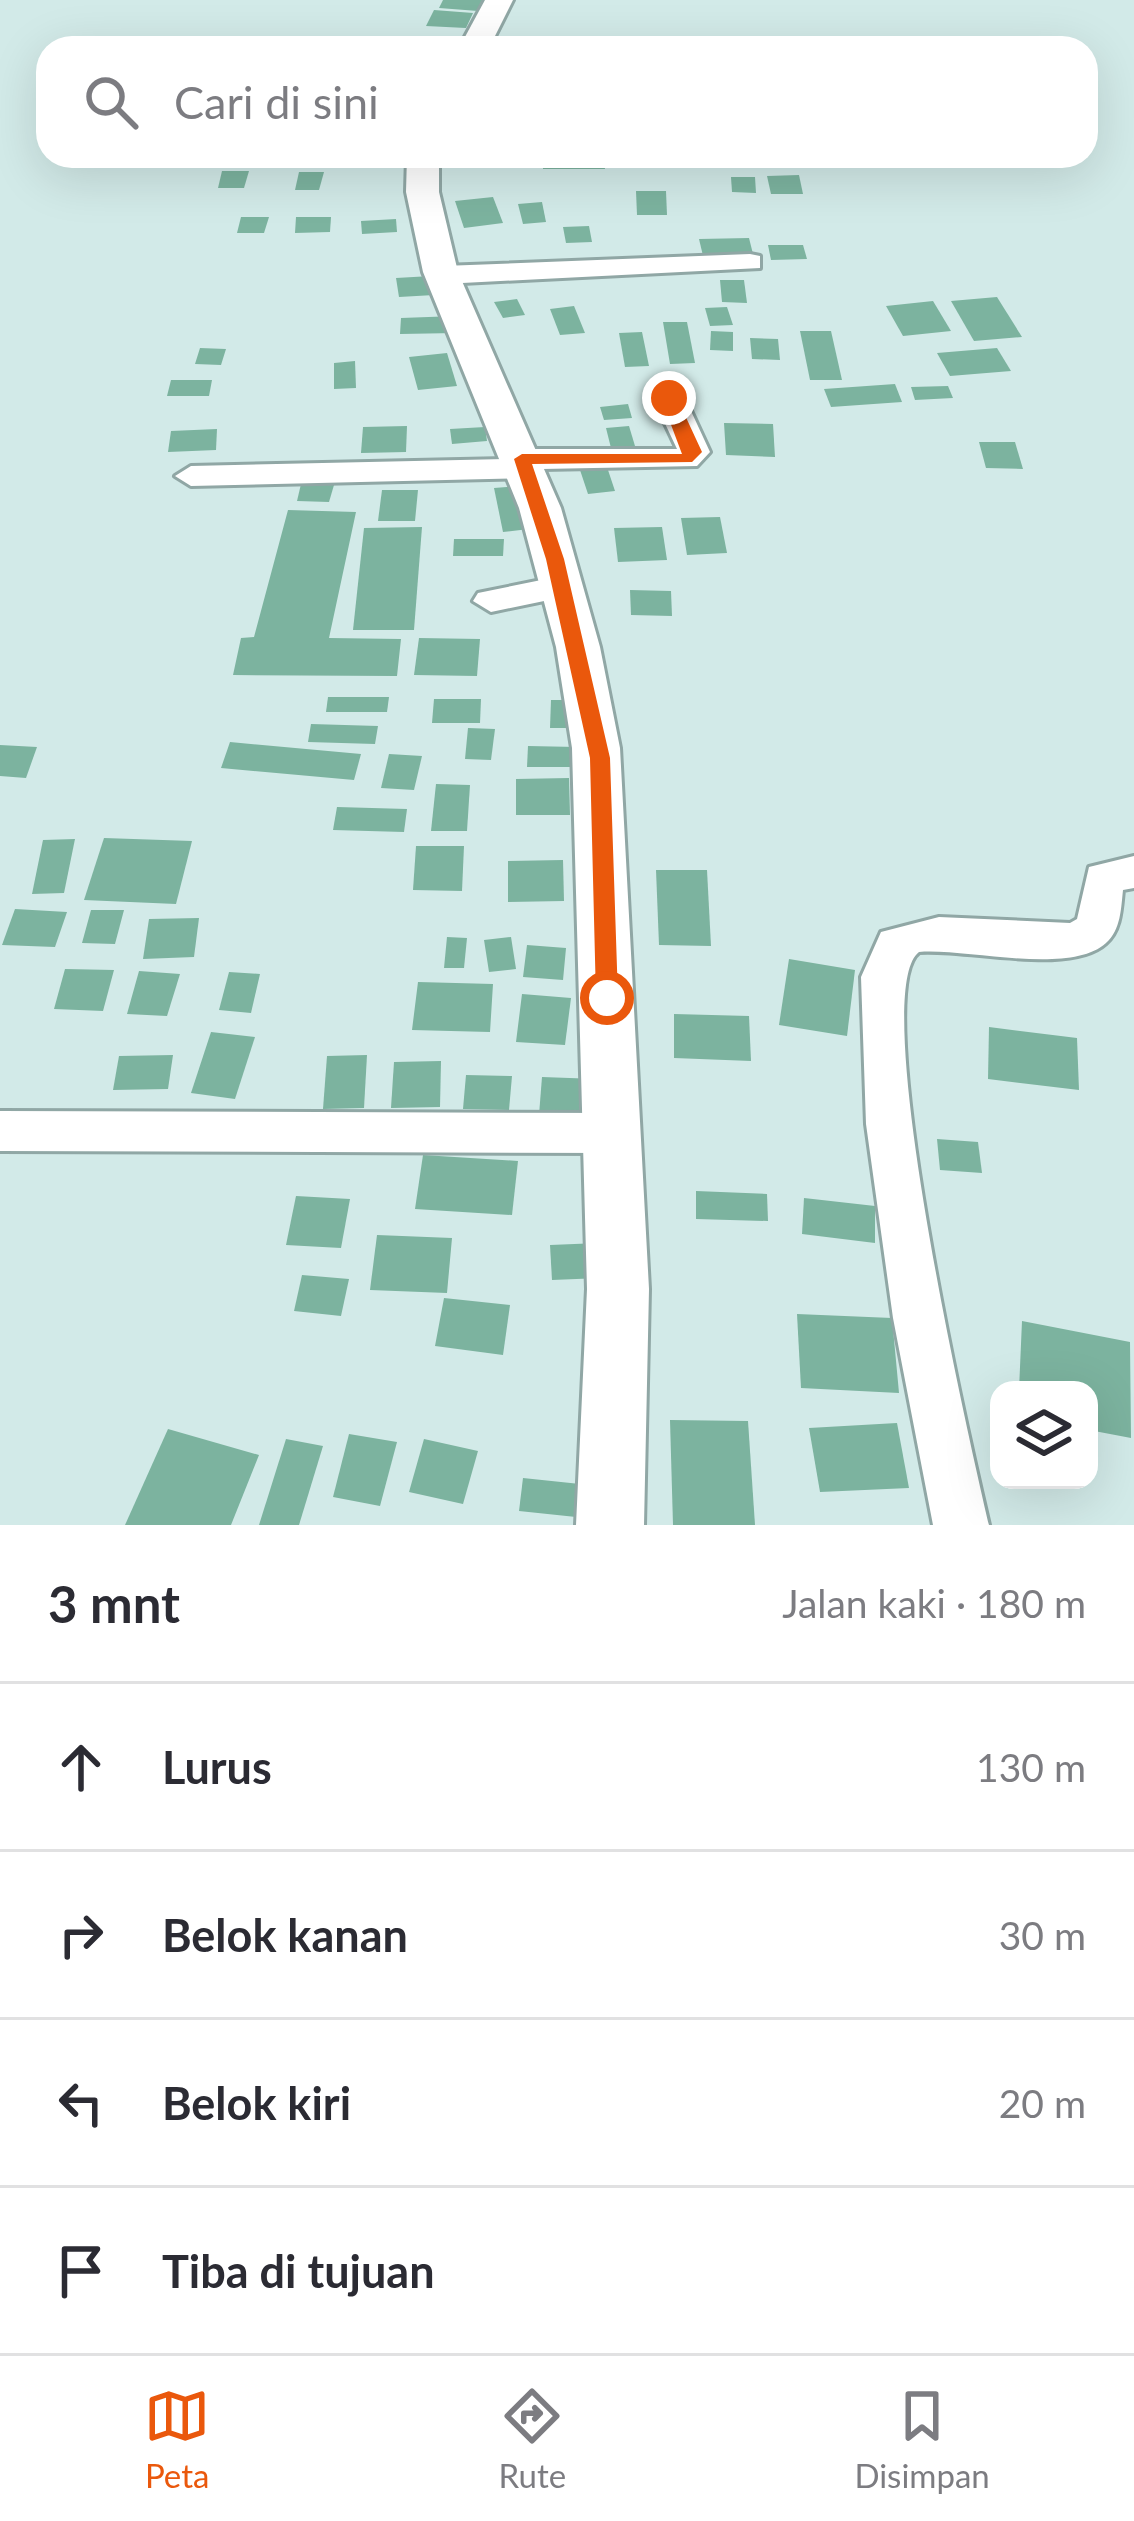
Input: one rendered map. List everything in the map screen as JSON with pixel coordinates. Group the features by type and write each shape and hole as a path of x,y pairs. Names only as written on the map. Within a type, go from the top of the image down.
{"street":[{"path":"480,36 499,0"},
{"path":"423,168 423,201 442,275 524,464 561,587 581,663 605,801 620,1403 610,1525"},
{"path":"442,275 750,262"},
{"path":"190,476 686,459 694,452 669,398"},
{"path":"491,601 561,587"},
{"path":"961,1525 887,1113 880,1004 883,962 900,940 925,935 1070,940 1083,936 1095,927 1104,878 1134,872"},
{"path":"0,1131 614,1133"}],"building":[{"path":"443,0 484,0 478,11 439,8"},
{"path":"434,10 473,13 466,28 426,26"},
{"path":"222,171 249,171 244,188 218,188"},
{"path":"299,172 324,172 319,190 295,190"},
{"path":"799,175 803,194 771,194 767,176"},
{"path":"731,177 755,177 756,193 732,192"},
{"path":"636,191 666,191 667,215 637,215"},
{"path":"493,197 503,223 464,228 455,201"},
{"path":"542,202 546,222 523,224 518,204"},
{"path":"241,217 269,217 264,233 237,233"},
{"path":"296,217 331,217 330,232 295,233"},
{"path":"396,219 397,232 362,234 361,221"},
{"path":"589,226 592,242 566,243 563,227"},
{"path":"749,238 754,258 704,260 699,239"},
{"path":"768,245 803,245 807,259 771,260"},
{"path":"431,276 434,295 399,297 396,278"},
{"path":"720,280 744,280 747,303 722,302"},
{"path":"997,297 1022,337 974,341 951,301"},
{"path":"517,299 525,315 503,318 494,302"},
{"path":"933,301 951,331 903,336 886,306"},
{"path":"574,306 585,333 560,335 550,309"},
{"path":"727,307 733,325 710,326 705,308"},
{"path":"456,316 456,333 400,334 401,318"},
{"path":"663,322 687,322 695,363 670,364"},
{"path":"711,331 733,332 733,351 710,350"},
{"path":"800,331 831,331 842,380 810,380"},
{"path":"642,332 649,366 625,367 619,333"},
{"path":"750,338 778,339 780,360 752,359"},
{"path":"200,348 226,349 221,365 195,364"},
{"path":"997,348 1011,371 950,376 937,353"},
{"path":"447,353 457,386 418,390 409,357"},
{"path":"355,361 356,388 334,389 334,363"},
{"path":"171,380 212,380 209,396 167,396"},
{"path":"895,384 902,402 831,407 824,389"},
{"path":"948,386 953,398 915,400 911,387"},
{"path":"628,404 632,418 604,420 600,407"},
{"path":"724,423 773,424 775,457 726,455"},
{"path":"407,426 406,452 361,453 363,427"},
{"path":"629,426 635,446 611,448 606,428"},
{"path":"485,427 487,441 452,444 450,429"},
{"path":"217,429 216,450 168,452 171,431"},
{"path":"979,442 1015,442 1023,469 986,468"},
{"path":"607,467 615,491 588,494 580,470"},
{"path":"301,484 334,485 329,502 297,501"},
{"path":"520,486 529,529 503,532 494,488"},
{"path":"382,490 418,490 415,521 378,521"},
{"path":"288,510 356,512 329,638 401,639 397,676 233,675 241,638 254,637"},
{"path":"720,517 727,553 687,555 681,518"},
{"path":"422,527 414,630 353,630 364,528"},
{"path":"662,527 667,560 618,562 614,528"},
{"path":"454,539 504,539 503,556 453,556"},
{"path":"630,590 671,591 672,616 631,615"},
{"path":"419,638 480,639 477,676 414,675"},
{"path":"328,697 389,697 387,712 326,712"},
{"path":"434,699 481,699 480,723 432,723"},
{"path":"551,700 582,700 582,728 550,728"},
{"path":"311,724 378,726 375,744 308,742"},
{"path":"468,728 495,729 491,760 465,759"},
{"path":"230,742 361,754 354,780 221,768"},
{"path":"0,745 37,747 26,778 0,776"},
{"path":"528,746 577,747 576,767 527,767"},
{"path":"389,754 422,756 414,790 381,788"},
{"path":"569,778 570,815 516,815 516,779"},
{"path":"436,784 470,785 467,831 431,831"},
{"path":"337,807 407,809 404,832 333,830"},
{"path":"104,838 192,841 176,904 84,900"},
{"path":"75,839 64,893 32,894 43,840"},
{"path":"416,846 464,846 462,891 413,890"},
{"path":"563,860 564,901 508,902 508,861"},
{"path":"656,870 707,870 711,946 659,945"},
{"path":"15,909 67,912 55,947 2,945"},
{"path":"91,910 124,910 115,944 82,943"},
{"path":"199,918 194,957 143,959 149,919"},
{"path":"447,937 467,938 464,968 444,968"},
{"path":"511,937 516,969 489,972 484,940"},
{"path":"527,945 566,948 563,980 523,977"},
{"path":"789,959 855,970 847,1036 779,1025"},
{"path":"65,969 114,970 103,1011 54,1009"},
{"path":"139,971 180,974 167,1016 127,1014"},
{"path":"229,972 260,974 251,1013 219,1010"},
{"path":"418,982 493,984 490,1032 412,1030"},
{"path":"522,994 571,998 565,1045 516,1042"},
{"path":"674,1014 749,1016 751,1061 674,1058"},
{"path":"989,1027 1077,1038 1079,1090 988,1079"},
{"path":"211,1032 255,1037 235,1099 191,1093"},
{"path":"173,1055 168,1089 113,1090 119,1056"},
{"path":"367,1055 364,1108 323,1109 327,1056"},
{"path":"441,1061 440,1107 391,1108 394,1062"},
{"path":"466,1075 512,1076 509,1110 463,1109"},
{"path":"542,1077 597,1079 595,1117 539,1115"},
{"path":"937,1139 978,1142 982,1173 940,1170"},
{"path":"423,1155 518,1161 512,1215 415,1209"},
{"path":"696,1191 767,1194 768,1221 696,1219"},
{"path":"296,1196 350,1199 341,1248 286,1245"},
{"path":"804,1198 875,1206 875,1243 802,1234"},
{"path":"377,1235 452,1238 447,1293 370,1290"},
{"path":"599,1243 601,1278 552,1280 550,1245"},
{"path":"302,1275 349,1279 341,1316 294,1311"},
{"path":"444,1298 510,1305 503,1355 435,1346"},
{"path":"797,1314 892,1318 899,1393 801,1388"},
{"path":"1022,1321 1130,1342 1131,1438 1098,1432 1098,1381 1019,1381"},
{"path":"670,1420 748,1421 755,1525 673,1525"},
{"path":"897,1423 909,1488 820,1492 809,1428"},
{"path":"168,1429 259,1455 231,1525 125,1525"},
{"path":"349,1434 397,1442 380,1506 333,1497"},
{"path":"286,1439 323,1446 299,1525 259,1525"},
{"path":"424,1439 478,1451 463,1504 409,1492"},
{"path":"523,1478 580,1484 576,1517 519,1511"}],"route":[{"path":"607,998 605,801 600,758 578,645 522,459 686,459 694,452 669,398"}]}
